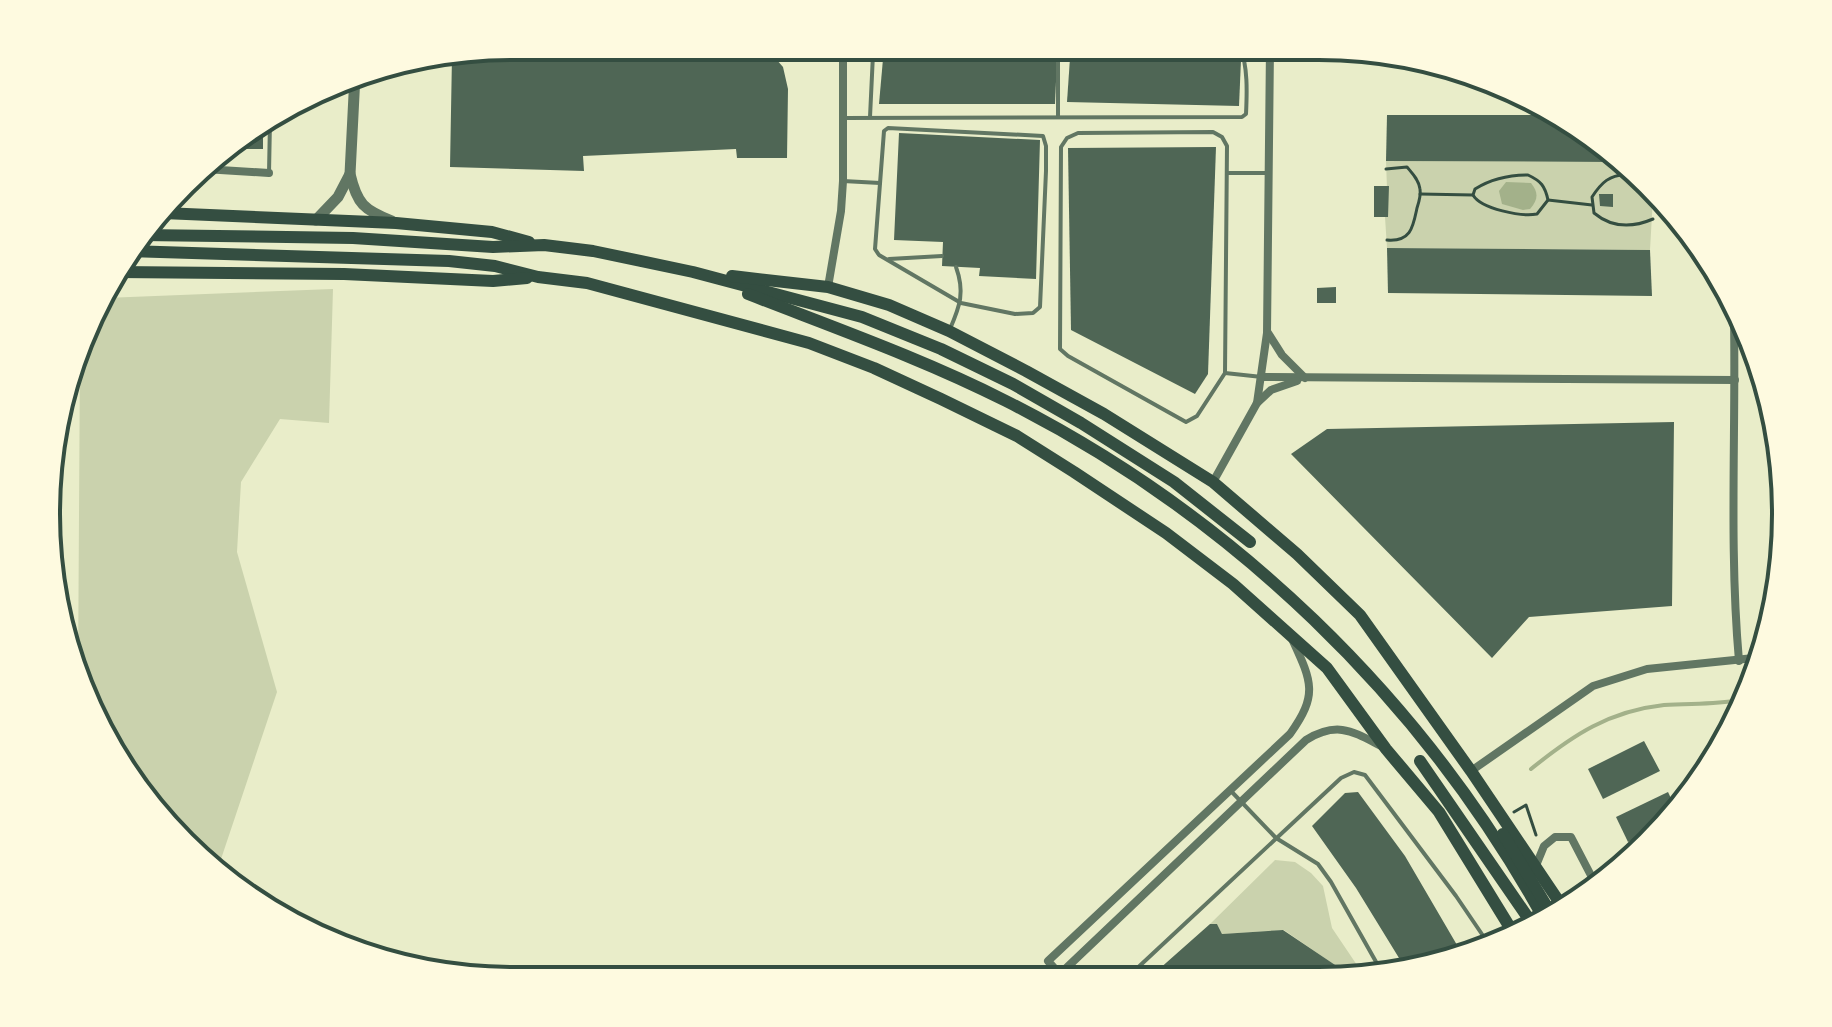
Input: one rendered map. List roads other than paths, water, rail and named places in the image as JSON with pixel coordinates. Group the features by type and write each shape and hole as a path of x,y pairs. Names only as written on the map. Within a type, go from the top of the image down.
{"main road":[{"path":"173,213 396,223 492,232 544,245 593,251 693,272 862,317 941,349 1013,384 1081,423 1174,482 1250,542"},
{"path":"155,235 353,238 493,247 544,245"},
{"path":"144,251 352,256 495,266 538,277 587,283 809,343 874,368 1017,436 1166,533 1233,584 1327,668 1386,749 1439,812 1508,925"},
{"path":"131,271 344,274 493,281 538,277"},
{"path":"693,272 828,287 889,305 949,331 1104,414 1213,482 1297,554 1360,615 1557,899"},
{"path":"693,272 929,365 1007,401 1150,487 1266,574 1321,626 1399,708 1481,815 1538,910"},
{"path":"1420,761 1527,916"},
{"path":"1456,781 1487,812 1546,905"}],"street":[{"path":"828,287 843,181 843,60"},
{"path":"1257,403 1267,333 1270,60"},
{"path":"354,89 350,174 357,199 371,212 396,223"},
{"path":"219,169 269,173"},
{"path":"316,220 338,197 350,174"},
{"path":"1267,333 1282,355 1305,378"},
{"path":"1734,334 1735,609 1739,661"},
{"path":"1262,377 1735,380"},
{"path":"1213,482 1257,403 1271,390 1305,378"},
{"path":"1053,967 1048,961 1290,734 1309,704 1308,673 1291,637"},
{"path":"1471,771 1593,686 1647,669 1748,659"},
{"path":"1070,967 1287,756 1320,731 1351,731 1386,749"},
{"path":"1535,868 1544,846 1555,837 1571,837 1591,876"}],"lane":[{"path":"869,117 872,60"},
{"path":"1058,60 1058,117"},
{"path":"844,118 1242,117 1246,114 1247,103 1244,60"},
{"path":"888,128 1043,136 1046,171 1040,307 1033,313 1015,314 961,303 888,259 875,249 884,131 888,128"},
{"path":"269,173 270,131"},
{"path":"1213,132 1222,137 1227,146 1225,373 1197,416 1186,422 1060,349 1061,147 1067,138 1078,133 1213,132"},
{"path":"1227,173 1269,173"},
{"path":"843,181 880,183"},
{"path":"888,259 942,256"},
{"path":"949,331 961,303 956,267"},
{"path":"1225,373 1262,377"},
{"path":"1138,967 1341,778 1354,772 1365,775 1483,936"},
{"path":"1230,790 1276,838 1318,864 1376,963"}],"waterway":[{"path":"1531,769 1577,735 1626,713 1664,705 1731,701"}]}
